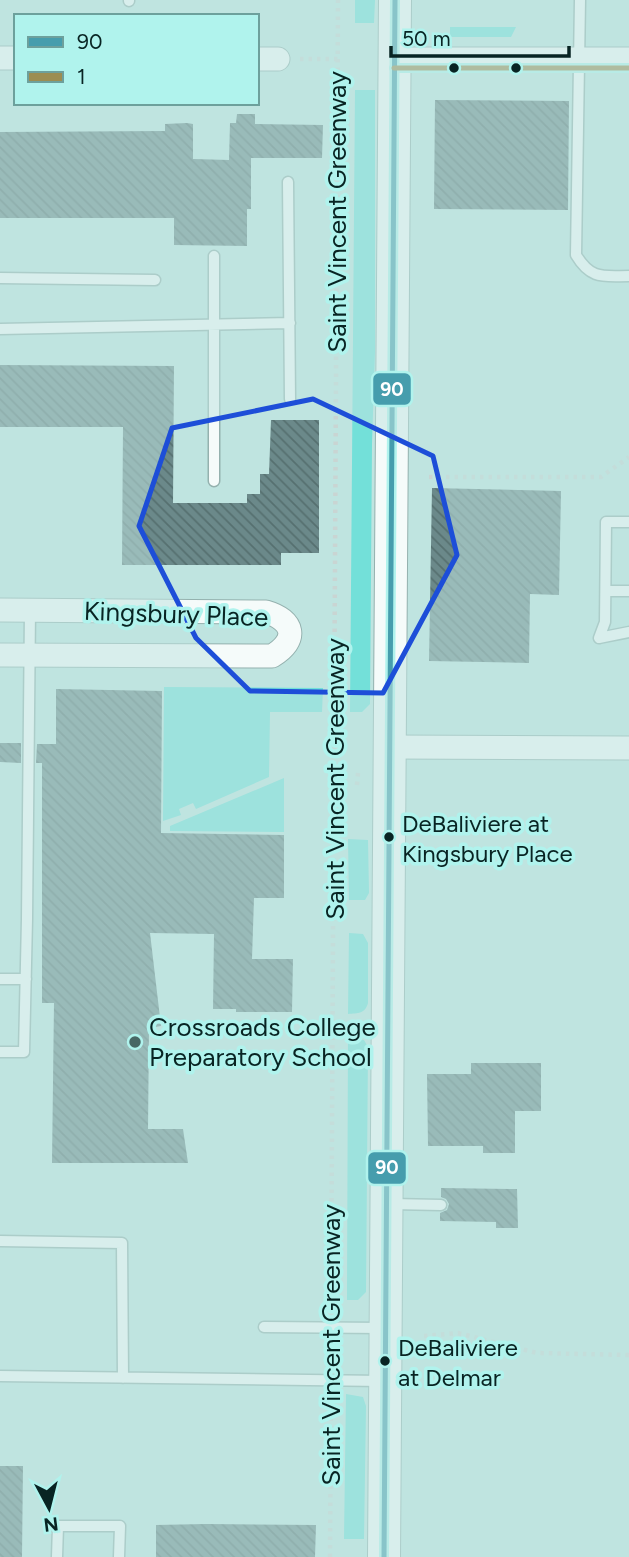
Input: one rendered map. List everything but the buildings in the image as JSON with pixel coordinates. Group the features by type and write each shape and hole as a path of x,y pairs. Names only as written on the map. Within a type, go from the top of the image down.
{"main road":[{"path":"384,1557 395,0"}],"street":[{"path":"394,59 629,59"},
{"name":"Kingsbury Place","path":"0,610 266,612 280,616 288,624 290,634 288,644 272,656 0,655"},
{"path":"389,747 629,748"}],"lane":[{"path":"580,0 576,255 585,269 599,276 629,276"},
{"path":"288,182 290,399"},
{"path":"214,256 215,481"},
{"path":"0,278 155,280"},
{"path":"0,328 290,323"},
{"path":"629,522 606,522 606,622 599,638 629,632"},
{"path":"606,591 629,591"},
{"path":"0,1052 24,1052 30,610"},
{"path":"0,979 26,979"},
{"path":"386,1204 440,1205"},
{"path":"0,1241 122,1243 123,1378"},
{"path":"264,1328 385,1328"},
{"path":"0,1376 385,1381"},
{"path":"57,1557 58,1526 120,1526 119,1557"}],"path":[{"name":"Saint Vincent Greenway","path":"330,1557 338,0"},
{"path":"268,59 338,59"},
{"path":"429,477 601,477 629,457"},
{"path":"357,785 358,772"},
{"path":"424,1336 458,1334 537,1353 629,1355"}],"highlighted area":[{"path":"313,399 433,456 457,555 383,693 250,691 196,638 139,526 172,428"}],"shaded area":[{"path":"355,0 375,0 374,23 355,23"},
{"path":"450,27 516,27 511,37 450,37"},
{"path":"355,90 375,90 375,351 370,704 362,712 350,712"},
{"path":"164,687 323,688 322,712 270,712 269,777 196,809 193,803 179,809 181,815 163,821"},
{"path":"284,778 284,832 170,831 170,826"},
{"path":"348,839 368,840 369,893 365,900 349,900"},
{"path":"349,933 363,934 368,943 368,1003 363,1011 348,1014"},
{"path":"348,1037 364,1040 368,1047 366,1292 358,1300 347,1300"},
{"path":"346,1394 363,1397 366,1406 364,1539 344,1539"}],"transit line":[{"name":"90","path":"384,1557 395,0"},
{"name":"1","path":"394,68 629,68"}],"place":[{"name":"DeBaliviere at Kingsbury Place","path":"389,837"},
{"name":"Crossroads College Preparatory School","path":"135,1042"},
{"name":"DeBaliviere at Delmar","path":"385,1361"}]}
